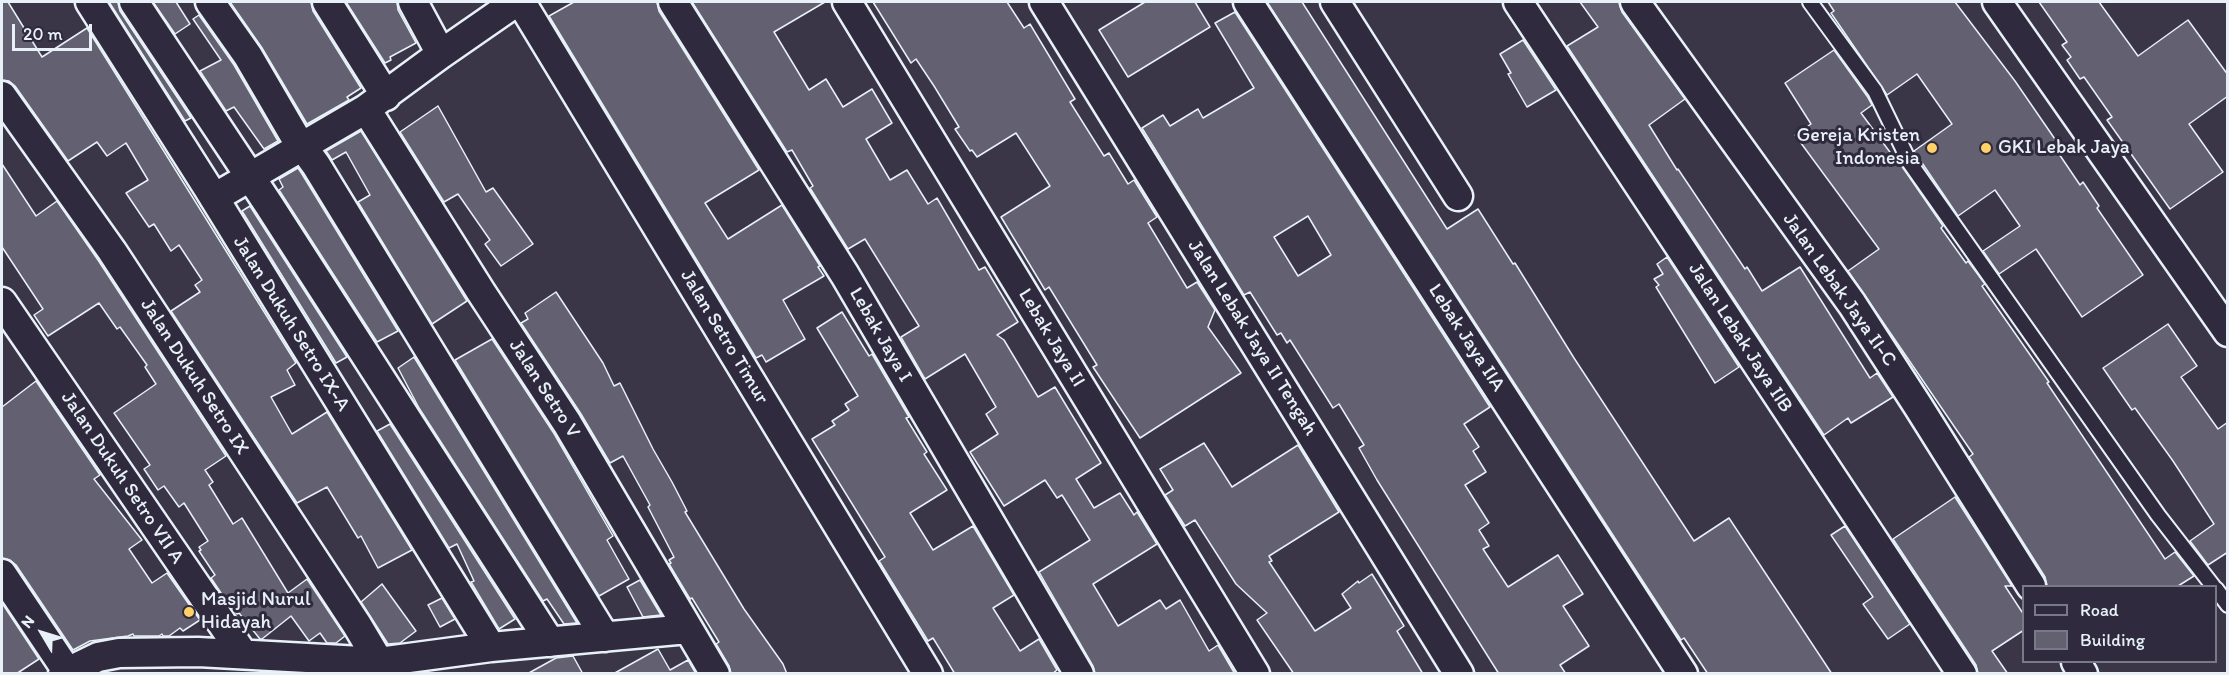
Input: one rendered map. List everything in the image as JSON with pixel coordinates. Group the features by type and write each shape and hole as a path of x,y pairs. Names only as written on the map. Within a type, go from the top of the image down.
{"street":[{"name":"Jalan Dukuh Setro IX-A","path":"90,2 214,198 491,647"},
{"path":"134,2 251,178 550,642"},
{"path":"210,2 248,56 294,135 304,146 605,637"},
{"name":"Jalan Setro V","path":"327,2 376,103 481,292 567,423 715,674"},
{"path":"413,2 441,54"},
{"name":"Lebak Jaya I","path":"673,2 845,275 1079,674"},
{"name":"Lebak Jaya II","path":"847,2 1255,674"},
{"name":"Jalan Lebak Jaya II Tengah","path":"1044,2 1459,674"},
{"name":"Lebak Jaya IIA","path":"1248,2 1683,674"},
{"path":"1335,2 1458,196"},
{"name":"Jalan Lebak Jaya IIB","path":"1518,2 1962,674"},
{"name":"Jalan Lebak Jaya II-C","path":"1635,2 1858,313 2030,585"},
{"path":"1997,2 2228,333"},
{"path":"214,198 376,103 509,4"},
{"name":"Jalan Setro Timur","path":"509,4 928,674"},
{"name":"Jalan Dukuh Setro IX","path":"2,96 112,251 379,662"},
{"name":"Jalan Dukuh Setro VII A","path":"2,302 243,654"},
{"path":"2,574 65,672 98,657 119,653 243,654 379,662 491,647 688,629"}],"lane":[{"path":"1810,2 1875,91 1910,163 2158,515 2212,585"},
{"path":"2217,592 2228,605"}],"building":[{"path":"2,2 8,2 42,57 87,28 296,363 287,370 295,385 271,397 292,434 327,412 412,550 378,568 361,536 358,538 327,487 297,503 171,311 200,292 195,285 202,280 179,245 171,251 154,224 149,227 126,193 148,180 126,143 107,156 97,142 68,161 15,86 9,81 2,80"},
{"path":"109,2 118,2 120,11 191,118 185,121"},
{"path":"153,2 176,2 190,24 175,34"},
{"path":"230,2 311,2 313,11 361,88 347,97 349,100 307,124 262,48"},
{"path":"346,2 397,2 398,10 416,43 390,57 391,60 385,63"},
{"path":"574,2 657,2 659,11 759,170 705,203 728,239 782,205 820,266 818,267 824,276 783,300 805,339 766,362 762,355 756,358 549,16"},
{"path":"692,2 825,2 774,32 809,90 826,79 843,107 872,89 892,123 866,139 890,180 907,170 928,204 937,198 979,270 985,267 1018,322 997,335 1004,340 1038,397 1055,387 1101,463 1076,479 1094,508 1120,493 1134,515 1137,512 1157,544 1093,584 1118,626 1160,600 1166,609 1180,600 1209,651 1218,645 1235,674 1095,674 1093,666 1039,572 1090,540 1062,495 1057,498 1045,480 1004,506 970,452 998,434 986,414 996,407 965,354 925,379 901,337 919,326 865,239 848,249 810,188 813,186 792,150 787,152"},
{"path":"873,2 1007,2 1024,28 1030,24 1075,99 1070,102 1104,156 1109,153 1128,184 1134,180 1157,217 1148,223 1187,288 1197,282 1215,310 1208,327 1241,373 1140,438 1093,367 1097,365 1049,287 1045,290 1001,217 1050,186 1016,133 977,157 972,150 970,151 955,129 959,127 934,86 916,59 911,63"},
{"path":"1145,2 1195,2 1210,27 1128,77 1099,30"},
{"path":"1267,2 1302,2 1447,229 1478,209 1694,541 1729,518 1832,674 1708,674 1684,638 1681,640"},
{"path":"1580,2 1619,2 1622,12 1685,99 1649,125 1677,170 1762,291 1800,267 1870,378 1877,373 1893,397 1851,423 1848,418 1824,435 1567,46 1598,27"},
{"path":"1828,2 1955,2 2015,81 2059,145 2055,148 2080,185 2083,182 2099,206 2097,208 2143,275 2082,317 2036,249 1999,274 1983,251 2020,226 1995,190 1958,216 1914,151 1952,124 1917,74 1887,95 1831,13 1834,11"},
{"path":"2039,2 2099,2 2138,56 2188,20 2228,75 2228,96 2189,124 2223,172 2170,209 2107,120 2112,117 2084,77 2080,79 2067,60 2071,57 2062,45 2067,42"},
{"path":"1235,12 1490,407 1464,424 1479,447 1473,451 1486,472 1465,485 1489,523 1479,530 1489,546 1483,549 1508,587 1558,555 1583,594 1563,606 1589,646 1560,665 1566,674 1499,674 1377,480 1359,448 1364,445 1339,404 1333,408 1290,340 1287,343 1281,333 1277,335 1250,292 1244,295 1142,128 1163,115 1170,126 1198,109 1203,118 1254,88 1215,23","holes":["1308,216 1331,255 1298,276 1274,237"]},
{"path":"199,15 234,65 278,141 264,149 234,107 226,111 200,71 221,60 193,19"},
{"path":"1523,40 1556,90 1527,107 1508,74 1511,73 1500,54"},
{"path":"1834,50 1872,105 1861,113 1899,162 1966,263 1968,261 1985,284 1982,286 2049,382 2047,383 2165,559 2175,552 2194,576 2180,585 2047,585 2045,577 1969,457 1973,454 1848,271 1879,249 1795,135 1811,124 1785,83"},
{"path":"438,106 486,192 493,188 533,244 501,266 485,244 490,240 458,194 444,202 400,132"},
{"path":"361,131 467,301 432,324 358,202 370,195 346,152 332,160 326,151"},
{"path":"2,164 36,216 57,201 226,456 205,470 213,482 209,485 233,524 242,518 288,593 307,579 345,636 336,643 327,643 320,633 309,641 291,616 260,639 227,602 211,578 215,575 199,551 201,550 199,547 208,541 184,503 179,507 164,486 158,490 144,469 150,465 114,413 156,384 145,367 147,365 120,327 117,329 99,303 48,336 34,315 43,309 2,247"},
{"path":"298,168 398,331 377,342 279,190 283,187 279,179"},
{"path":"250,206 347,357 336,363 242,211"},
{"path":"1667,257 1739,367 1715,383 1656,287 1659,285 1654,279 1663,274 1657,264"},
{"path":"556,292 603,363 614,386 620,383 687,511 685,512 744,609 783,664 787,674 731,674 716,644 719,642 669,564 671,563 669,560 674,557 648,507 650,505 623,456 610,463 581,414 521,323 528,319 525,313"},
{"path":"842,312 869,356 872,354 909,417 906,418 927,452 924,454 947,490 910,513 933,550 973,526 1014,595 993,608 1020,651 1039,639 1057,670 1052,674 955,674 933,638 928,641 879,561 885,557 812,439 835,425 832,421 849,410 845,404 858,396 817,328"},
{"path":"2168,324 2197,366 2181,377 2218,429 2228,422 2228,552 2208,565 2190,541 2214,524 2173,461 2135,408 2132,410 2103,368"},
{"path":"492,339 553,432 613,536 607,540 629,579 599,596 455,360"},
{"path":"414,357 577,623 564,624 547,599 543,601 419,408 398,368"},
{"path":"36,381 100,475 94,479 142,540 129,549 152,583 167,573 200,620 183,631 180,628 169,636 162,634 134,636 133,634 90,641 73,650 16,565 2,558 2,407"},
{"path":"390,424 515,619 499,629 471,582 474,581 457,544 449,548 377,431"},
{"path":"1204,443 1232,487 1298,445 1339,512 1269,556 1272,561 1269,562 1315,631 1351,608 1342,594 1358,581 1359,583 1372,574 1404,626 1397,631 1423,674 1294,674 1257,620 1267,613 1236,584 1195,520 1185,526 1165,495 1173,490 1160,469"},
{"path":"1955,497 2012,586 2005,586 2022,612 2022,631 1992,651 2008,674 1978,674 1976,665 1893,539"},
{"path":"1845,526 1910,624 1888,639 1863,604 1873,597 1831,535"},
{"path":"640,580 661,615 643,617 627,587"},
{"path":"382,584 416,631 400,643 388,644 361,602"},
{"path":"442,598 455,619 440,627 428,605"},
{"path":"2,603 39,659 16,674 2,674"},
{"path":"658,649 670,670 688,660 696,674 613,674"},
{"path":"573,656 583,674 527,674 556,658"}],"place":[{"name":"Gereja Kristen Indonesia","path":"1932,148"},
{"name":"GKI Lebak Jaya","path":"1986,148"},
{"name":"Masjid Nurul Hidayah","path":"189,612"}]}
